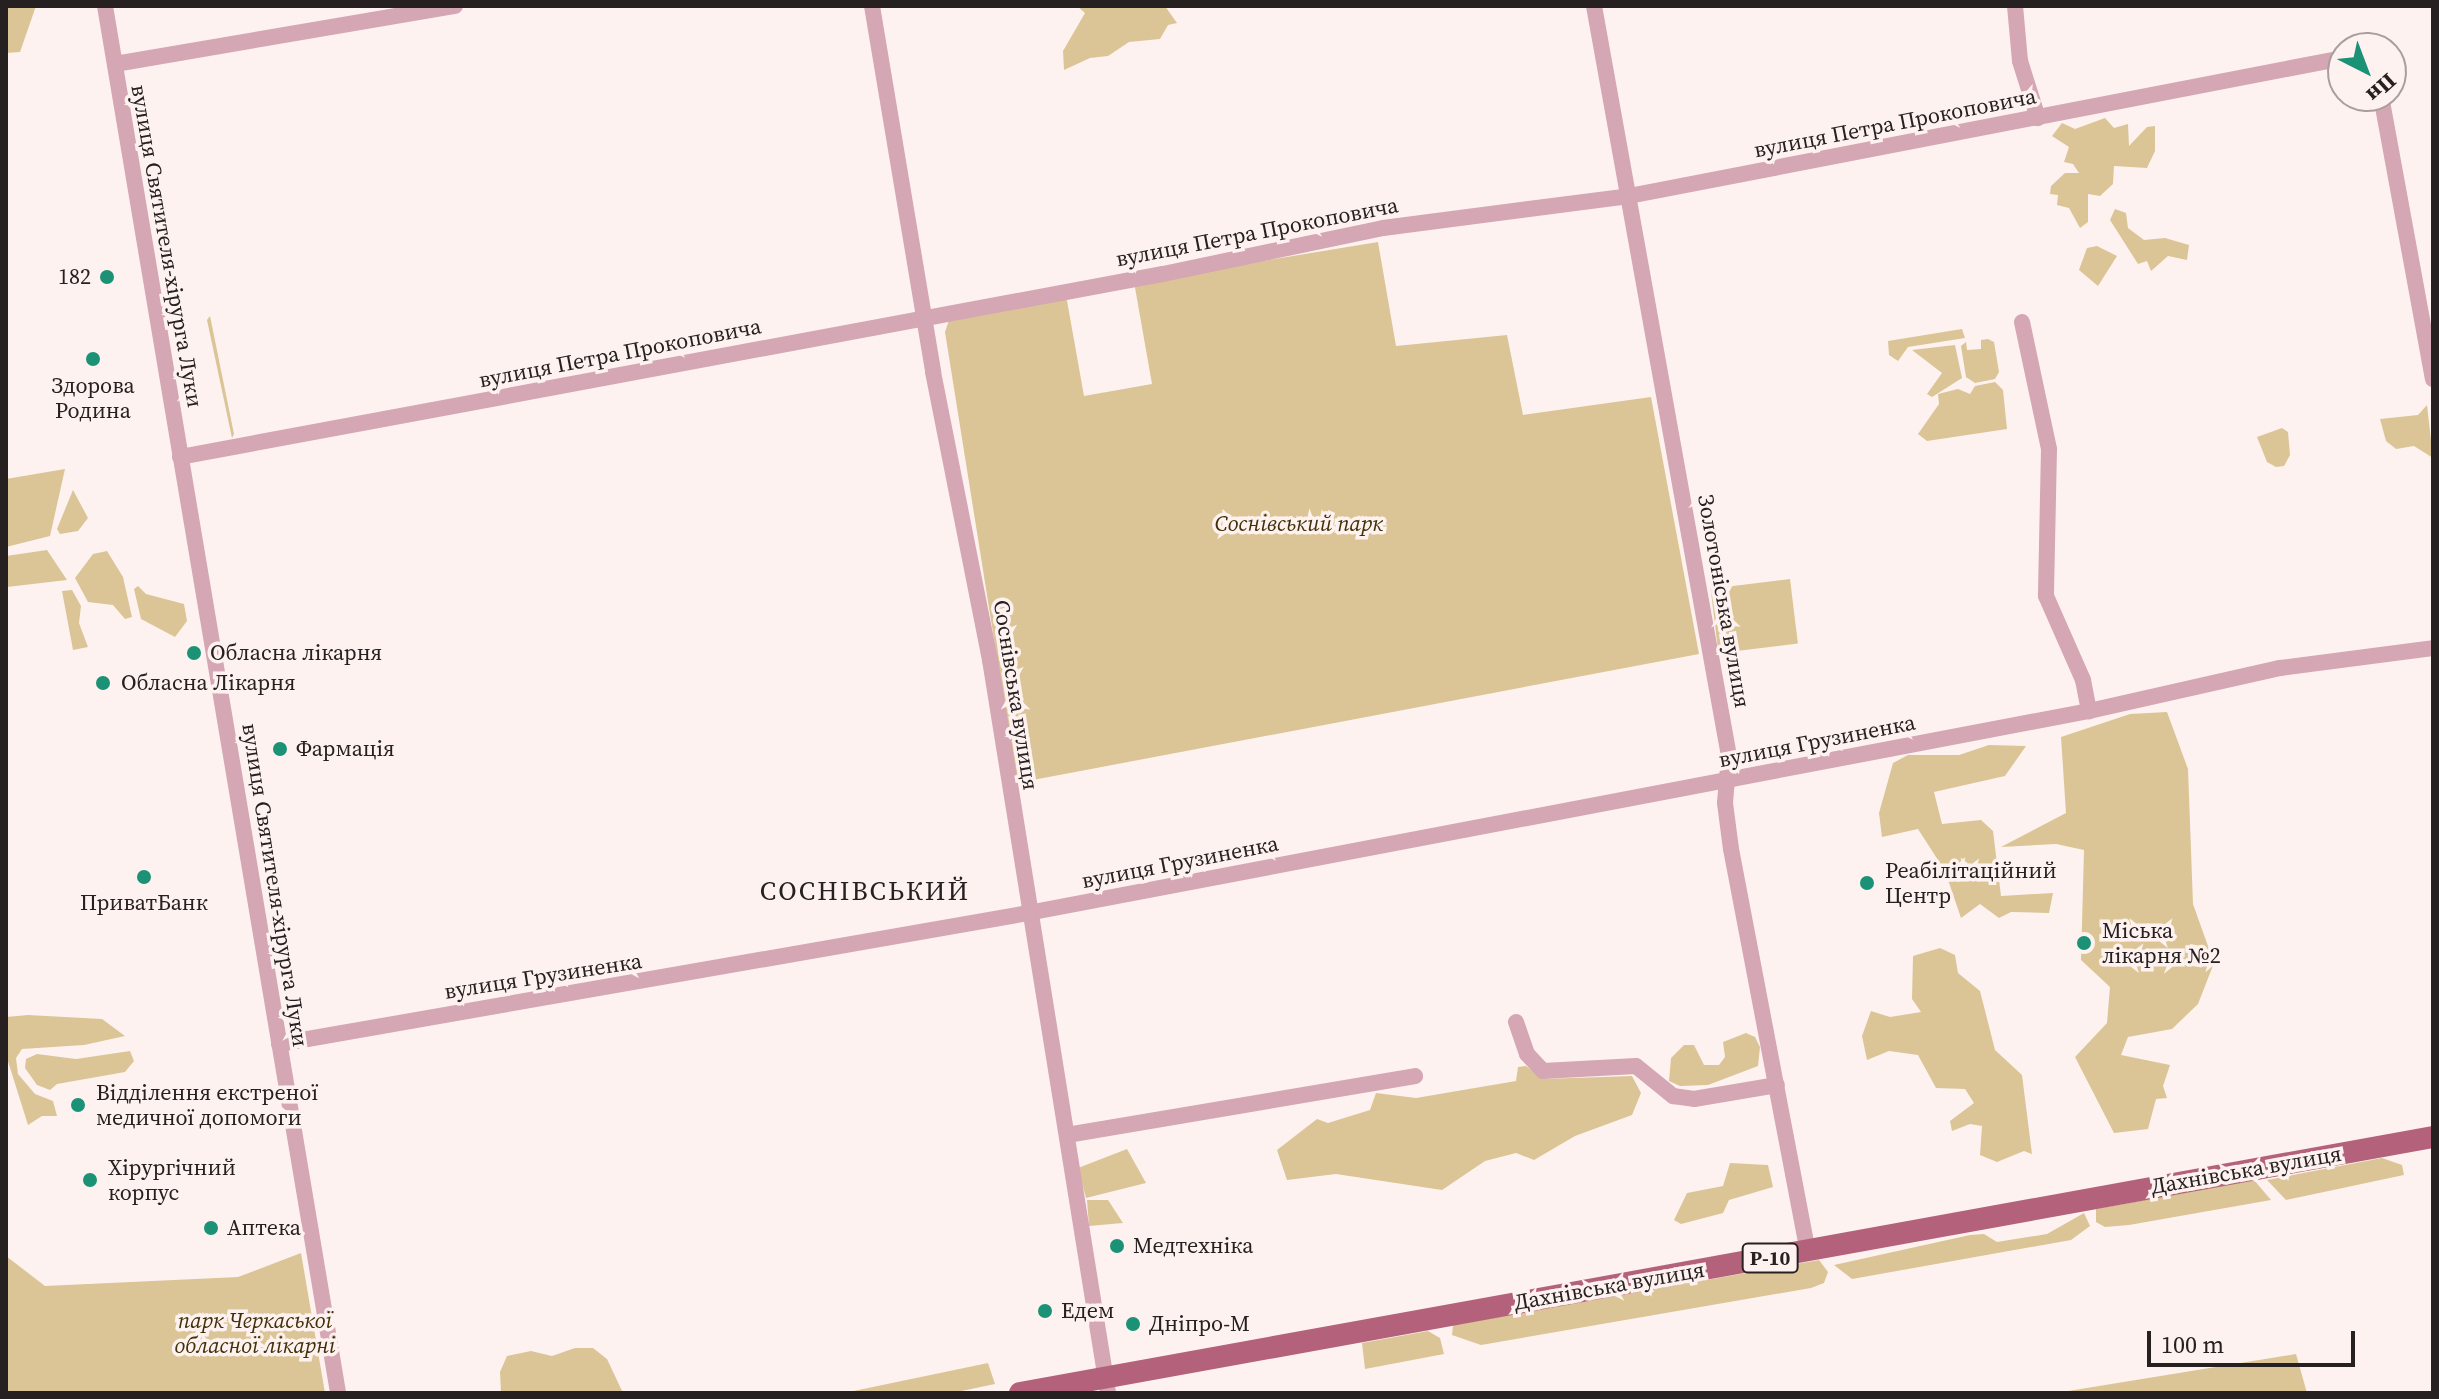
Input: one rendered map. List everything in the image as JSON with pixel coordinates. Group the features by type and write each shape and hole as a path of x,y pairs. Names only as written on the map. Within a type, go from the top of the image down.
{"main road":[{"name":"Дахнівська вулиця","path":"1020,1393 1107,1384 2433,1137"}],"street":[{"name":"вулиця Святителя-хірурга Луки","path":"105,6 338,1393"},
{"path":"115,64 455,6"},
{"name":"Соснівська вулиця","path":"872,6 925,315 990,660 1028,913 1107,1384"},
{"name":"Золотоніська вулиця","path":"1594,6 1726,742 1731,849 1808,1251"},
{"path":"2015,6 2020,61 2038,118"},
{"name":"вулиця Петра Прокоповича","path":"180,457 925,315 1163,274 1383,228 1629,196 2327,61"},
{"path":"2384,112 2433,379"},
{"path":"2022,322 2049,449 2046,596 2083,680 2089,711"},
{"name":"вулиця Грузиненка","path":"279,1044 1028,913 2089,711 2280,668 2433,648"},
{"path":"1516,1022 1527,1054 1543,1071 1636,1066 1673,1096 1694,1099 1777,1085"},
{"path":"1067,1135 1415,1076"}],"green space":[{"path":"6,6 36,6 20,52 6,53"},
{"path":"1077,6 1165,6 1177,23 1168,25 1160,39 1129,42 1108,56 1090,58 1064,70 1063,51 1085,13"},
{"path":"2105,118 2114,128 2128,124 2129,146 2147,127 2155,126 2155,151 2147,168 2114,166 2113,184 2100,196 2088,194 2088,222 2080,228 2069,208 2057,205 2058,195 2050,194 2051,186 2065,173 2079,173 2073,164 2064,162 2069,147 2052,136 2062,123 2075,129"},
{"path":"2115,209 2126,213 2128,228 2144,240 2165,238 2189,245 2187,260 2168,256 2151,271 2147,261 2138,264 2110,220"},
{"name":"Соснівський парк","path":"1378,242 1396,346 1507,335 1523,415 1651,397 1699,654 1017,783 945,332 949,320 1066,295 1084,396 1152,384 1134,282"},
{"path":"2097,246 2117,256 2098,286 2079,270 2087,248"},
{"path":"210,316 234,434 232,438 207,320"},
{"path":"1962,329 1965,338 1908,347 1898,361 1889,355 1888,341"},
{"path":"1981,340 1994,342 1999,372 1995,379 1975,383 1966,377 1961,346 1966,342 1967,350 1981,349"},
{"path":"1955,345 1962,378 1932,397 1927,394 1942,373 1912,350"},
{"path":"1995,382 2003,390 2007,429 1927,441 1918,434 1939,404 1938,394 1958,389 1970,394 1975,386"},
{"path":"2427,405 2433,458 2414,446 2396,449 2386,441 2380,419 2418,415"},
{"path":"2282,428 2288,432 2290,455 2284,466 2276,467 2267,462 2257,437"},
{"path":"65,469 50,536 6,547 6,479"},
{"path":"73,490 88,518 78,531 60,534 57,529"},
{"path":"47,550 67,580 7,587 6,556"},
{"path":"107,551 123,577 132,617 125,619 113,605 88,602 75,578 93,554"},
{"path":"1790,579 1798,644 1719,653 1711,589"},
{"path":"138,586 146,594 184,604 187,621 175,637 141,619 134,589"},
{"path":"72,590 81,606 79,623 88,647 73,650 62,591"},
{"path":"2167,712 2188,769 2193,904 2214,963 2198,1004 2172,1029 2128,1037 2121,1055 2170,1065 2163,1086 2167,1098 2156,1099 2148,1129 2114,1133 2075,1057 2107,1023 2110,987 2081,960 2084,850 2056,844 2001,847 2066,813 2061,737 2130,714"},
{"path":"1989,745 2026,746 2005,776 1934,792 1942,824 1981,820 1993,831 2001,896 2053,893 2049,913 2011,912 1999,918 1980,904 1961,918 1945,871 1918,829 1882,837 1879,813 1893,763 1908,755 1959,755"},
{"path":"1940,948 1955,955 1958,973 1980,991 1995,1050 2022,1075 2032,1154 2024,1151 1997,1162 1980,1155 1982,1126 1970,1124 1952,1131 1950,1121 1974,1103 1965,1089 1936,1088 1918,1055 1889,1051 1867,1060 1862,1036 1871,1011 1890,1017 1921,1012 1912,999 1913,956"},
{"path":"28,1015 102,1019 125,1036 84,1045 22,1049 16,1058 18,1074 35,1094 53,1101 57,1116 42,1116 28,1125 6,1055 6,1017"},
{"path":"1746,1033 1755,1037 1760,1047 1758,1066 1708,1085 1680,1086 1669,1081 1671,1058 1684,1045 1694,1045 1704,1065 1719,1065 1725,1057 1723,1042"},
{"path":"130,1051 134,1061 125,1072 57,1084 50,1090 37,1085 25,1068 26,1059 37,1054 76,1059"},
{"path":"1526,1066 1543,1079 1632,1076 1641,1093 1632,1115 1575,1136 1534,1160 1516,1153 1485,1161 1442,1190 1336,1174 1287,1180 1277,1150 1317,1119 1328,1123 1370,1110 1376,1093 1416,1098 1516,1081 1518,1067"},
{"path":"1127,1149 1146,1183 1086,1198 1078,1168"},
{"path":"2382,1158 2402,1165 2404,1175 2286,1200 2267,1180"},
{"path":"1730,1163 1768,1165 1773,1187 1729,1200 1723,1213 1681,1224 1674,1220 1687,1193 1723,1186"},
{"path":"2254,1180 2271,1200 2129,1225 2105,1227 2096,1222 2096,1209"},
{"path":"1087,1200 1108,1200 1123,1223 1089,1226"},
{"path":"2084,1213 2090,1226 2071,1240 1852,1279 1834,1265 1970,1235 1984,1234 1997,1242 2047,1234"},
{"name":"парк Черкаської обласної лікарні","path":"301,1253 325,1393 6,1393 6,1256 45,1286 238,1277"},
{"path":"1819,1260 1828,1272 1824,1283 1811,1288 1481,1345 1452,1335 1453,1325"},
{"path":"1428,1331 1440,1338 1444,1354 1365,1369 1362,1343"},
{"path":"575,1348 593,1348 607,1359 623,1393 501,1393 500,1372 507,1356 531,1351 552,1356"},
{"path":"2296,1354 2307,1393 2056,1393"},
{"path":"988,1363 995,1384 952,1393 844,1393"}],"place":[{"name":"182","path":"107,277"},
{"name":"Здорова Родина","path":"93,359"},
{"name":"Обласна лікарня","path":"194,653"},
{"name":"Обласна Лікарня","path":"103,683"},
{"name":"Фармація","path":"280,749"},
{"name":"ПриватБанк","path":"144,877"},
{"name":"Реабілітаційний Центр","path":"1867,883"},
{"name":"Міська лікарня №2","path":"2084,943"},
{"name":"Відділення екстреної медичної допомоги","path":"78,1105"},
{"name":"Хірургічний корпус","path":"90,1180"},
{"name":"Аптека","path":"211,1228"},
{"name":"Медтехніка","path":"1117,1246"},
{"name":"Едем","path":"1045,1311"},
{"name":"Дніпро-М","path":"1133,1324"}],"district":[{"name":"СОСНІВСЬКИЙ","path":"865,892"}]}
